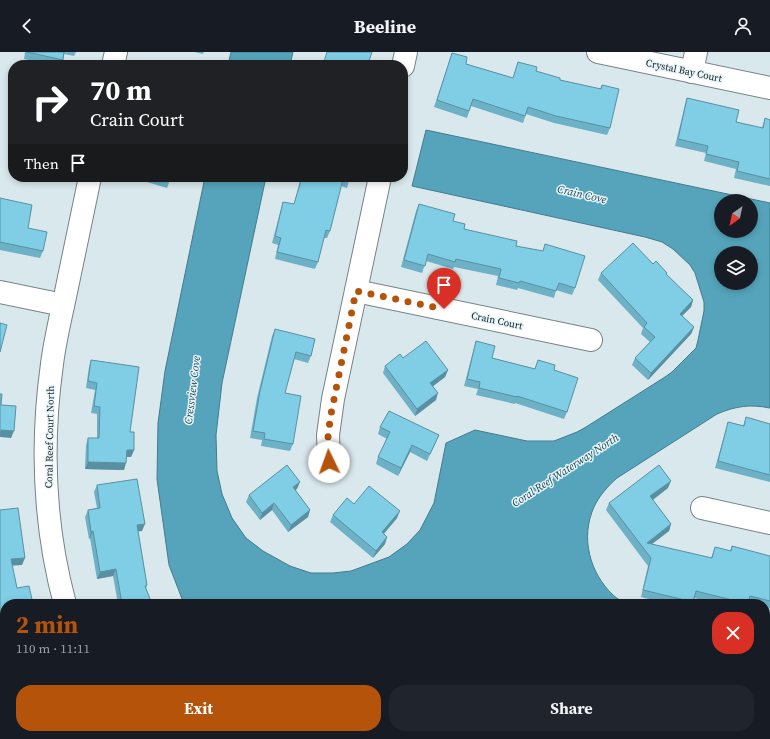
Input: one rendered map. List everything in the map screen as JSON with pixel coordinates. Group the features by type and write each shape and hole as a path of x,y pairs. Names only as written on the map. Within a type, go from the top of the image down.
{"street":[{"name":"Crystal Bay Court","path":"598,52 694,62 770,88"},
{"name":"Coral Reef Court North","path":"64,599 52,541 50,523 46,471 47,418 56,338 89,182"},
{"path":"329,462 328,435 332,407 379,182"},
{"name":"Crain Court","path":"356,291 591,340"},
{"path":"0,292 63,305"},
{"path":"702,508 770,522"}],"water":[{"path":"231,52 293,52 291,60 229,60"},
{"path":"426,130 728,194 714,194 714,238 758,238 758,200 770,203 770,408 743,406 717,414 617,478 601,495 594,507 590,519 588,543 593,566 598,576 605,586 619,599 182,599 169,565 157,479 158,423 165,371 204,182 265,182 222,383 216,435 217,471 222,494 232,518 246,538 263,551 290,566 311,573 351,571 389,557 407,544 420,530 434,503 446,443 475,430 527,441 554,441 586,427 672,372 696,348 704,311 704,302 695,273 690,265 673,249 662,242 412,186"}],"building":[{"path":"27,52 64,52 63,60"},
{"path":"327,52 372,52 369,60 325,60"},
{"path":"452,53 467,57 466,64 513,78 518,62 537,67 536,71 560,78 560,80 601,89 602,85 619,89 610,128 556,116 528,107 525,116 473,99 469,111 437,100"},
{"path":"687,98 739,110 736,122 763,128 765,118 770,120 770,179 737,171 739,162 706,154 708,146 678,139"},
{"path":"301,182 342,182 330,231 326,230 318,262 277,252 281,238 275,236 283,202 294,204"},
{"path":"0,198 32,205 28,228 47,232 43,251 0,242"},
{"path":"419,204 455,214 453,221 465,224 464,229 517,241 516,246 543,251 545,244 585,256 575,288 559,283 556,291 520,281 519,283 499,278 501,269 456,259 455,262 428,254 425,266 404,260"},
{"path":"633,243 653,264 656,261 667,273 666,274 693,300 680,314 694,327 651,373 635,358 655,337 644,327 647,323 601,273"},
{"path":"0,323 7,325 0,352"},
{"path":"275,329 315,339 311,356 296,352 285,393 301,396 293,444 264,439 265,433 253,431 260,391"},
{"path":"426,341 448,370 430,383 438,393 417,409 385,366 400,354 403,358"},
{"path":"476,341 495,346 492,358 535,369 538,360 555,365 554,370 578,378 567,412 517,396 479,388 480,382 467,379"},
{"path":"91,360 139,367 130,432 134,432 134,450 127,450 126,463 88,462 88,438 99,438 100,407 94,406 97,383 88,381"},
{"path":"0,394 2,394 1,405 16,406 14,431 1,430 0,436"},
{"path":"389,411 439,435 430,454 412,445 401,468 378,457 390,432 380,427"},
{"path":"746,417 770,424 770,475 718,461 728,422 744,426"},
{"path":"287,465 300,482 293,487 310,510 291,525 274,503 262,513 249,495"},
{"path":"659,465 671,481 650,496 671,524 647,543 712,558 715,547 731,551 732,546 770,556 770,599 750,596 749,599 728,599 696,591 694,599 680,599 643,590 651,558 609,503"},
{"path":"137,479 145,524 137,525 147,585 145,586 150,599 121,599 116,569 100,572 93,531 91,532 88,510 100,508 97,485"},
{"path":"369,486 400,511 382,532 387,537 376,551 333,515 347,498 354,504"},
{"path":"18,508 25,558 11,559 17,588 29,586 32,599 0,599 0,510"}],"route":[{"path":"329,462 328,435 331,414 356,291 444,309"}],"water label":[{"name":"Crain Cove","path":"582,194"},
{"name":"Cressview Cove","path":"192,390"},
{"name":"Coral Reef Waterway North","path":"565,470"}]}
